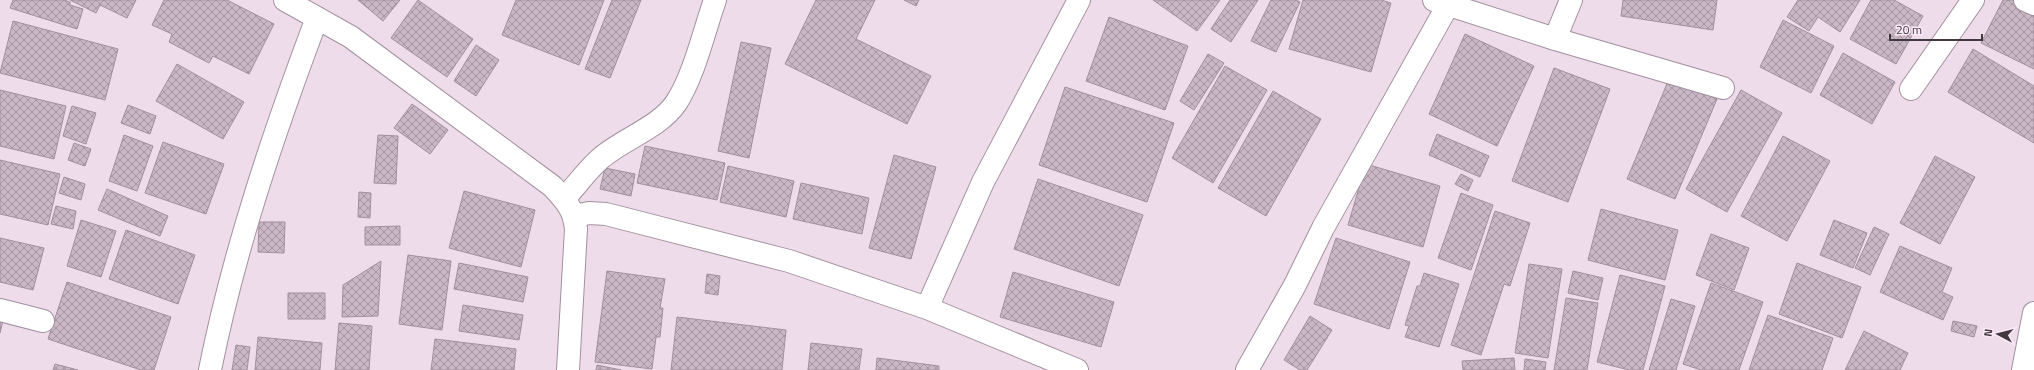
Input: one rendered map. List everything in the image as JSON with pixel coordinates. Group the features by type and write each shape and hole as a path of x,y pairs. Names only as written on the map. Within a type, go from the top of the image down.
{"street":[{"path":"285,0 358,42 552,186 569,208 576,243 568,370"},
{"path":"569,208 600,159 624,141 663,118 676,103 688,79 715,0"},
{"path":"927,308 982,182 1079,0"},
{"path":"1555,39 1571,0"},
{"path":"1911,88 1972,0"},
{"path":"2025,0 2034,4"},
{"path":"1248,370 1295,285 1323,228 1441,2 1555,39 1723,88"},
{"path":"210,370 220,321 249,220 289,92 317,18"},
{"path":"569,208 589,213 606,214 781,259 927,308 1076,370"},
{"path":"0,310 44,321"},
{"path":"2023,370 2034,313"}],"building":[{"path":"13,0 64,0 70,2 70,5 83,9 77,29 10,8"},
{"path":"70,0 136,0 127,18 100,5 96,13"},
{"path":"164,0 227,0 274,24 249,74 213,56 209,63 169,42 172,34 152,25"},
{"path":"358,0 400,0 383,21"},
{"path":"418,0 473,39 447,77 391,38"},
{"path":"516,0 604,0 579,65 502,35"},
{"path":"612,0 641,0 610,78 585,69"},
{"path":"816,0 875,0 856,39 931,76 907,124 785,64"},
{"path":"904,0 919,0 916,6"},
{"path":"1153,0 1220,0 1197,31"},
{"path":"1230,0 1258,0 1231,42 1211,29"},
{"path":"1271,0 1296,0 1300,2 1276,52 1251,41"},
{"path":"1303,0 1381,0 1391,3 1371,72 1289,49"},
{"path":"1623,0 1717,0 1713,30 1621,16"},
{"path":"1798,0 1860,0 1840,32 1818,17 1809,31 1787,17"},
{"path":"1871,0 1894,0 1923,16 1896,64 1850,39"},
{"path":"2003,0 2012,0 2034,11 2034,69 1981,43"},
{"path":"1109,17 1188,46 1165,110 1086,81"},
{"path":"1783,20 1834,46 1811,93 1760,67"},
{"path":"13,21 118,49 105,100 0,73"},
{"path":"1465,34 1534,66 1497,146 1429,114"},
{"path":"741,42 771,48 749,158 718,151"},
{"path":"476,45 499,60 476,96 454,81"},
{"path":"1973,49 2034,86 2034,143 1948,92"},
{"path":"1843,53 1895,82 1872,124 1820,95"},
{"path":"1208,54 1224,63 1194,110 1180,101"},
{"path":"177,64 244,102 223,139 156,101"},
{"path":"1225,66 1267,90 1213,183 1172,158"},
{"path":"1554,68 1610,89 1568,202 1512,181"},
{"path":"1669,79 1717,99 1675,199 1627,179"},
{"path":"1065,87 1174,123 1147,202 1039,165"},
{"path":"0,90 66,106 54,159 0,146"},
{"path":"1741,90 1782,113 1727,212 1686,189"},
{"path":"1273,91 1321,119 1266,216 1218,188"},
{"path":"412,104 448,130 430,154 394,128"},
{"path":"128,105 156,116 150,134 121,123"},
{"path":"72,106 96,113 86,144 63,136"},
{"path":"1437,134 1489,156 1480,177 1429,155"},
{"path":"124,135 153,146 137,191 109,181"},
{"path":"378,135 398,136 396,184 374,183"},
{"path":"1783,136 1830,161 1787,241 1741,216"},
{"path":"163,142 224,164 206,214 145,193"},
{"path":"74,143 91,149 85,166 68,160"},
{"path":"645,146 725,163 717,200 637,183"},
{"path":"894,155 936,167 911,259 869,248"},
{"path":"1935,156 1975,177 1940,244 1900,223"},
{"path":"0,160 60,174 48,225 0,214"},
{"path":"1366,164 1440,186 1423,247 1348,225"},
{"path":"728,166 794,181 786,217 720,202"},
{"path":"605,168 635,174 631,196 600,189"},
{"path":"1461,174 1473,180 1468,191 1455,184"},
{"path":"64,177 85,184 81,200 59,193"},
{"path":"1038,179 1143,215 1119,286 1014,249"},
{"path":"801,183 869,198 862,234 793,219"},
{"path":"107,189 168,216 160,236 98,210"},
{"path":"464,191 535,210 521,267 449,248"},
{"path":"359,192 371,193 370,218 358,217"},
{"path":"1461,193 1493,205 1471,270 1438,258"},
{"path":"56,206 76,211 73,229 51,224"},
{"path":"1601,209 1678,230 1665,280 1588,260"},
{"path":"1495,211 1530,223 1510,286 1504,284 1481,355 1451,345"},
{"path":"81,220 116,231 101,277 67,266"},
{"path":"1834,220 1867,233 1853,268 1820,255"},
{"path":"259,222 285,222 284,253 258,252"},
{"path":"400,226 400,245 365,245 365,227"},
{"path":"1874,227 1889,234 1870,275 1855,268"},
{"path":"126,230 195,255 178,304 109,279"},
{"path":"1711,234 1749,248 1734,290 1696,275"},
{"path":"0,238 44,248 33,290 0,282"},
{"path":"1336,238 1410,262 1389,329 1314,304"},
{"path":"1900,246 1952,268 1942,292 1953,297 1943,320 1880,292"},
{"path":"408,255 451,261 442,330 399,324"},
{"path":"381,261 378,316 342,317 343,285"},
{"path":"459,263 528,277 523,302 454,289"},
{"path":"1797,263 1861,287 1842,338 1779,314"},
{"path":"1529,264 1562,269 1548,358 1515,353"},
{"path":"607,271 665,279 660,308 663,308 660,337 656,337 652,369 595,362"},
{"path":"1573,271 1603,278 1598,300 1568,293"},
{"path":"1013,272 1114,302 1101,347 1000,317"},
{"path":"1424,273 1459,284 1439,347 1405,337 1409,326 1405,325 1417,286 1420,286"},
{"path":"707,274 720,276 718,295 705,293"},
{"path":"1620,275 1665,286 1643,370 1629,370 1597,362"},
{"path":"67,282 171,317 154,370 141,370 48,339"},
{"path":"1711,283 1763,302 1739,370 1701,370 1683,364"},
{"path":"288,293 325,293 325,319 288,319"},
{"path":"1566,298 1598,303 1587,370 1554,370"},
{"path":"1671,299 1695,306 1676,370 1649,370"},
{"path":"463,305 523,315 519,340 459,331"},
{"path":"0,315 4,316 0,333"},
{"path":"1768,315 1833,338 1822,370 1749,370"},
{"path":"1310,316 1332,330 1307,370 1300,370 1284,360"},
{"path":"677,317 786,330 782,370 671,370"},
{"path":"1953,321 1977,326 1974,337 1951,331"},
{"path":"339,323 372,326 369,370 335,370"},
{"path":"1864,331 1908,353 1900,370 1845,370"},
{"path":"258,337 322,343 320,370 255,370"},
{"path":"435,339 516,349 514,370 431,370"},
{"path":"811,343 862,349 859,370 808,370"},
{"path":"236,345 250,347 247,370 232,370"},
{"path":"877,358 939,366 939,370 876,370"},
{"path":"1514,358 1515,370 1463,370 1462,361"},
{"path":"1525,359 1546,362 1545,370 1524,370"},
{"path":"55,364 78,370 53,370"},
{"path":"597,365 621,370 596,370"}]}
